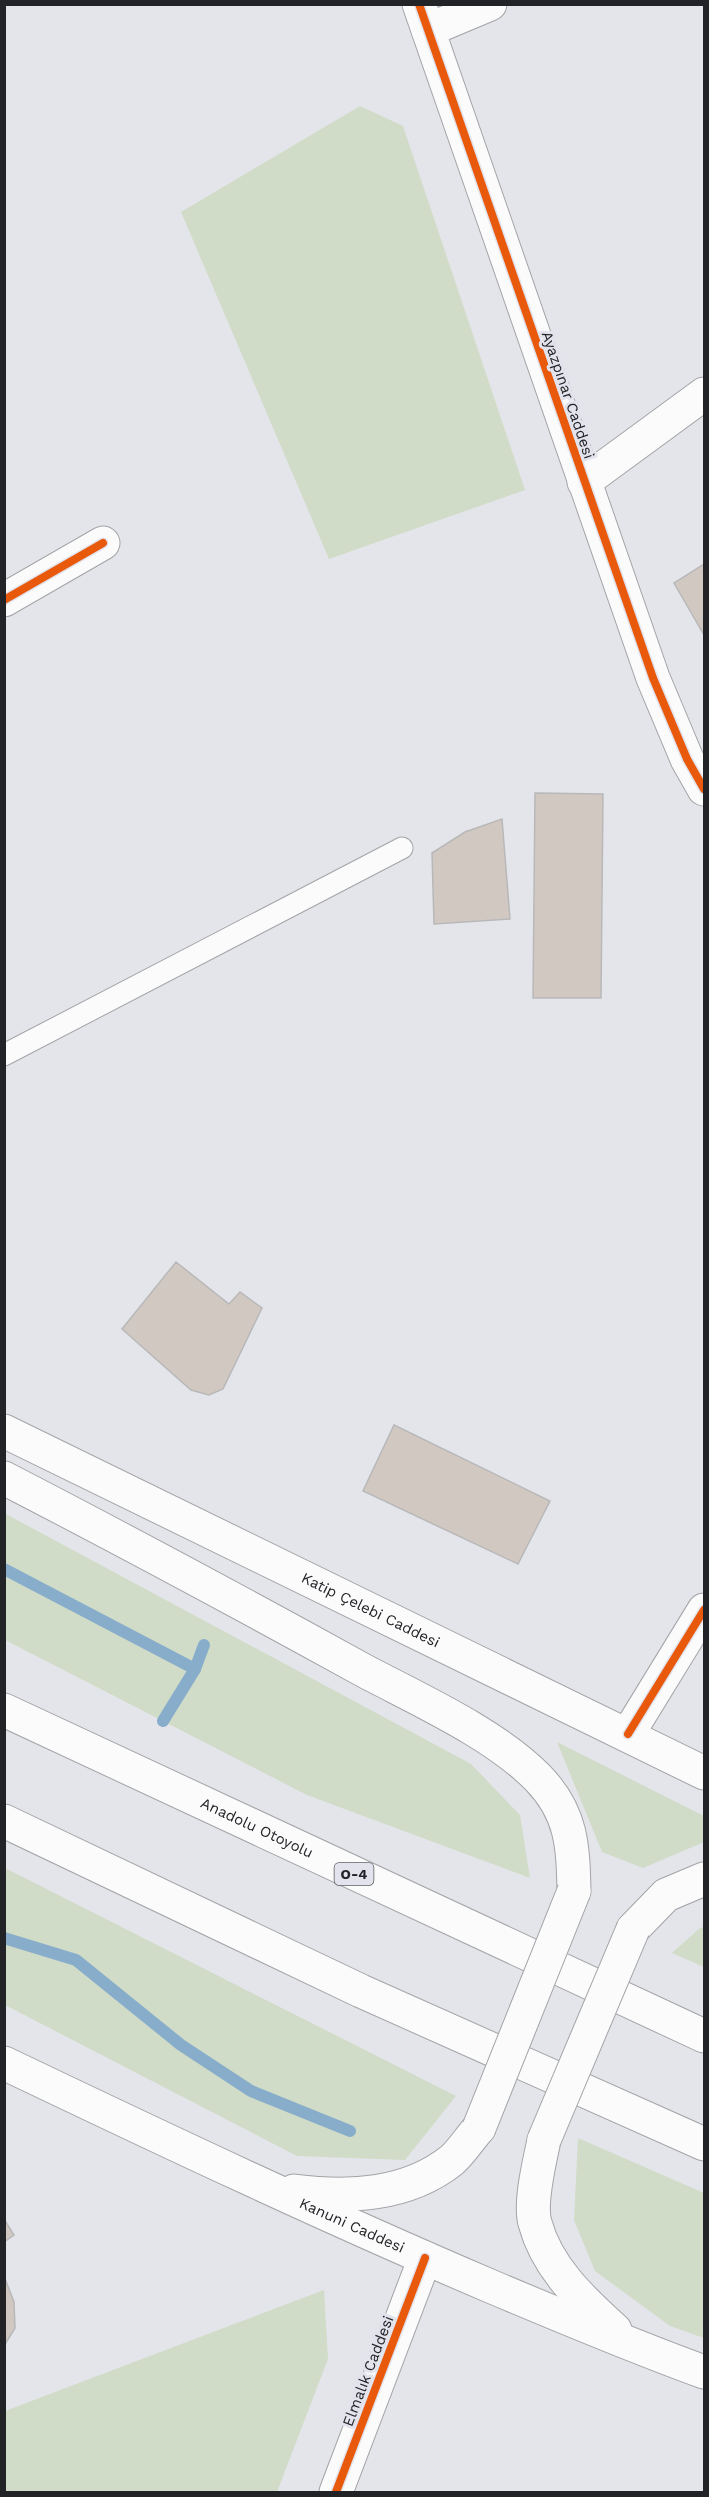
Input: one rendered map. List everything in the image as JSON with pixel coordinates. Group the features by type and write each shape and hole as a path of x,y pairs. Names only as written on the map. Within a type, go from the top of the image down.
{"main road":[{"path":"423,17 490,4"},
{"name":"Ayazpınar Caddesi","path":"423,17 656,687 687,759 705,789"},
{"path":"584,482 705,394"},
{"path":"4,600 103,543"},
{"name":"Katip Çelebi Caddesi","path":"4,1432 705,1773"},
{"path":"4,1478 183,1571 457,1721 505,1750 539,1779 562,1809 573,1842 574,1891 478,2128 453,2159 416,2182 369,2194 320,2195 265,2187"},
{"path":"628,1734 705,1611"},
{"name":"Anadolu Otoyolu","path":"4,1710 705,2036"},
{"path":"4,1821 361,1991 705,2144"},
{"path":"632,2346 576,2294 551,2260 534,2221 536,2178 544,2140 633,1929 666,1895 705,1879"},
{"name":"Kanuni Caddesi","path":"4,2063 265,2187 425,2258 632,2346 705,2372"},
{"name":"Elmalık Caddesi","path":"336,2493 425,2258"}],"lane":[{"path":"4,1055 402,848"}],"green space":[{"path":"360,106 403,126 525,490 329,559 181,212"},
{"path":"4,1513 471,1764 520,1815 530,1878 307,1795 5,1640"},
{"path":"557,1742 704,1816 704,1842 643,1868 602,1852"},
{"path":"5,1868 456,2096 405,2160 297,2156 5,2005"},
{"path":"704,1927 704,1967 672,1953 700,1928"},
{"path":"578,2138 704,2193 704,2338 670,2326 595,2271 574,2220"},
{"path":"324,2290 328,2359 277,2492 5,2492 5,2411"}],"building":[{"path":"704,564 704,635 674,583"},
{"path":"535,793 603,794 601,998 533,998"},
{"path":"502,819 510,919 434,924 432,853 465,832"},
{"path":"176,1262 229,1304 240,1292 262,1308 223,1389 209,1395 191,1390 122,1329"},
{"path":"394,1425 550,1501 518,1564 363,1491"},
{"path":"4,2219 14,2235 4,2242"},
{"path":"4,2276 14,2302 15,2328 4,2346"}],"waterway":[{"path":"4,1569 195,1669"},
{"path":"163,1721 195,1669 204,1645"},
{"path":"4,1938 76,1960 181,2045 251,2091 350,2131"}],"cycle path":[{"path":"419,4 653,678 687,759 704,789"},
{"path":"4,600 103,543"},
{"path":"628,1734 704,1610"},
{"path":"336,2492 425,2258"}]}
